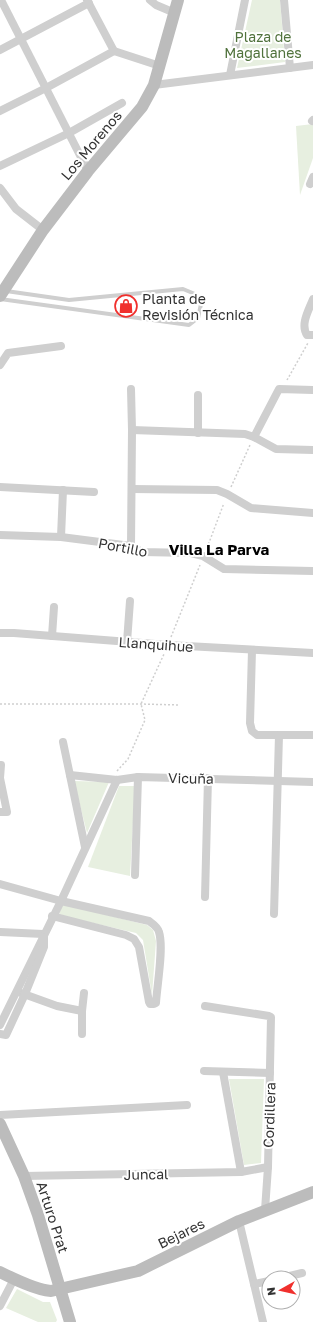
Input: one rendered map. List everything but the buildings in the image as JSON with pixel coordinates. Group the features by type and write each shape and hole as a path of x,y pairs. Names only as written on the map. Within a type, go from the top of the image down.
{"main road":[{"name":"Los Morenos","path":"1,295 43,230 88,171 137,114 154,85 178,0"},
{"name":"Arturo Prat","path":"0,1124 24,1176 38,1215 60,1289 66,1319"},
{"name":"Bejares","path":"0,1272 14,1279 44,1290 51,1291 138,1271 239,1221 313,1192"}],"street":[{"path":"0,0 88,171"},
{"path":"150,0 156,5 174,13"},
{"path":"230,75 245,0"},
{"path":"284,0 290,68"},
{"path":"0,50 88,2 114,50 160,66"},
{"path":"0,111 46,88 114,50"},
{"path":"154,85 313,65"},
{"path":"0,166 69,133 122,103"},
{"path":"0,188 16,209 43,230"},
{"path":"313,299 304,321 304,329 307,335 313,335"},
{"path":"0,366 8,353 61,346"},
{"path":"131,389 131,546"},
{"path":"254,437 279,389 313,390"},
{"path":"198,395 198,432"},
{"path":"132,430 245,434 254,437 276,449 313,450"},
{"path":"0,488 94,492"},
{"path":"132,489 217,490 251,508 313,512"},
{"path":"61,537 63,490"},
{"name":"Portillo","path":"0,535 61,537 131,546 142,552 191,553 203,556 224,569 313,571"},
{"path":"127,642 130,601"},
{"path":"52,636 54,607"},
{"name":"Llanquihue","path":"0,633 168,645 313,653"},
{"path":"252,650 250,723 252,731 257,735 313,735"},
{"path":"274,914 279,735"},
{"path":"63,742 85,847"},
{"path":"0,812 7,812 0,778 1,765"},
{"name":"Vicuña","path":"70,775 113,780 138,777 313,782"},
{"path":"135,875 138,777"},
{"path":"205,897 208,778"},
{"path":"0,1025 52,916 61,901 113,780"},
{"path":"0,884 61,901 149,920 159,931 161,943 156,1002 152,1005 149,1002 139,947 134,940 126,935 52,916"},
{"path":"0,932 44,934"},
{"path":"3,1034 25,994 44,947 44,934"},
{"path":"16,991 57,1006 82,1011"},
{"path":"82,1034 84,993"},
{"name":"Cordillera","path":"205,1006 269,1016 271,1020 268,1167 265,1210"},
{"path":"204,1071 270,1073"},
{"path":"223,1072 241,1172"},
{"path":"0,1115 186,1105"},
{"name":"Juncal","path":"24,1176 241,1172 268,1167"},
{"path":"239,1221 263,1322"},
{"path":"0,1306 14,1279"},
{"path":"254,1284 261,1283"}],"lane":[{"path":"183,289 195,294 201,304 198,318 189,325 1,295 69,300 183,289"}],"path":[{"path":"279,389 288,378 313,335"},
{"path":"113,780 128,759 145,720 141,704 168,645 227,494 254,437"},
{"path":"0,704 180,705"}],"green space":[{"name":"Plaza de Magallanes","path":"252,0 280,0 285,62 237,68"},
{"path":"313,124 313,158 300,195 296,126"},
{"path":"74,781 109,782 87,833"},
{"path":"119,786 135,786 130,876 88,867"},
{"path":"62,904 147,925 153,930 156,941 152,995 143,940 136,933 59,915"},
{"path":"229,1079 264,1079 261,1163 244,1165"},
{"path":"17,1289 43,1302 50,1302 57,1320 56,1322 38,1322 6,1308"}],"place":[{"name":"Planta de Revisión Técnica","path":"126,306"}],"district":[{"name":"Villa La Parva","path":"219,549"}]}
